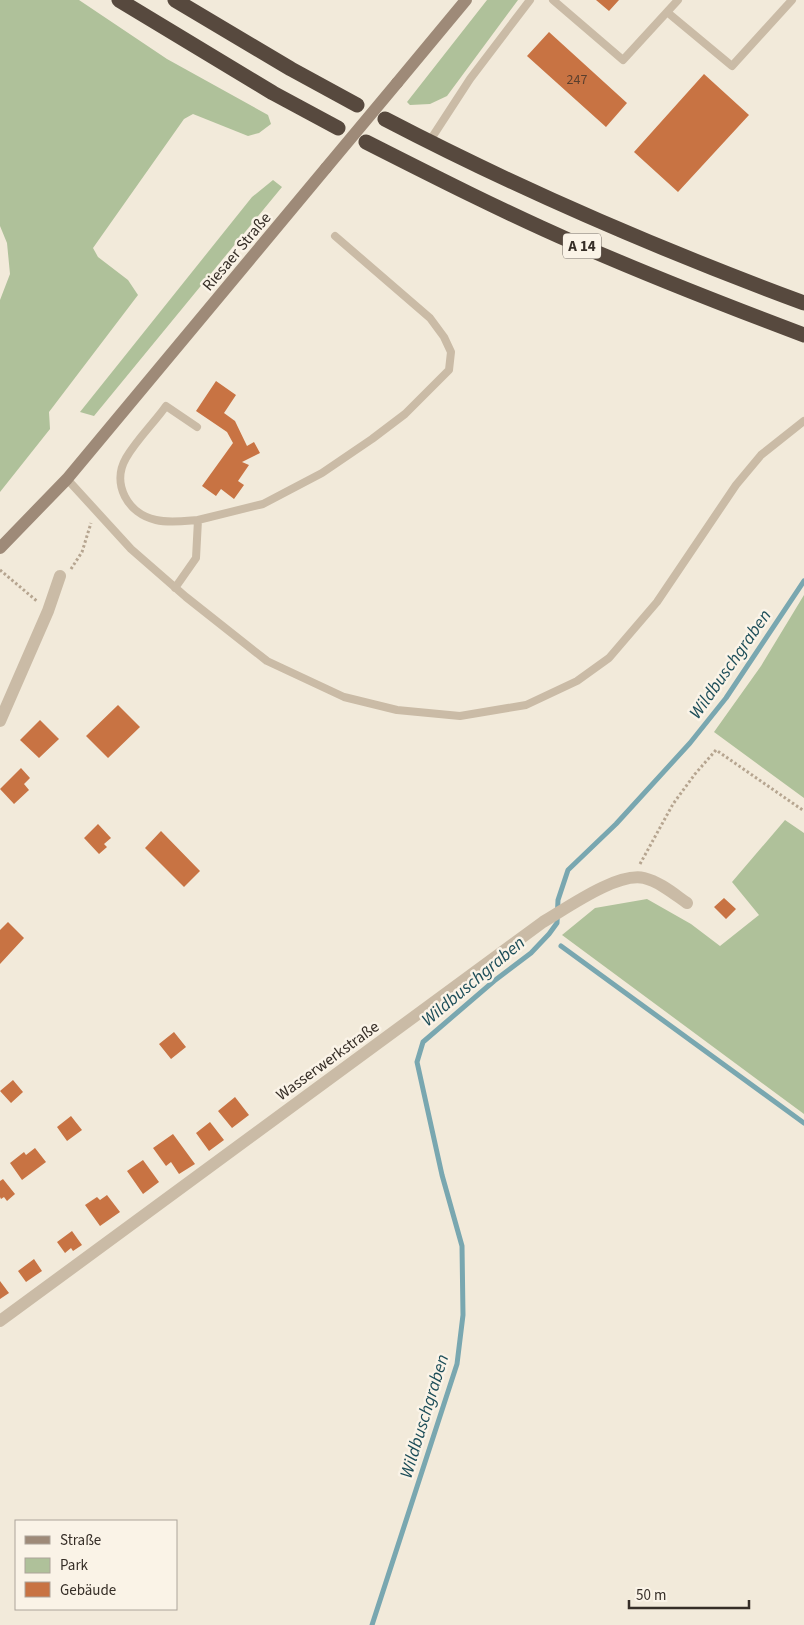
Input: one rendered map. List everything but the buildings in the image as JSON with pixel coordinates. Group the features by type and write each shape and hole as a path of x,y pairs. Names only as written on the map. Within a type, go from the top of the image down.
{"highway":[{"path":"119,0 273,93 338,128"},
{"path":"175,0 291,69 357,105"},
{"name":"A 14","path":"385,119 497,176 594,220 678,255 804,303"},
{"name":"A 14","path":"366,142 489,204 575,243 728,307 804,335"}],"main road":[{"name":"Riesaer Straße","path":"0,548 67,479 466,0"}],"street":[{"path":"0,720 48,611 60,576"},
{"path":"630,877 644,878 657,883 687,903"},
{"name":"Wasserwerkstraße","path":"0,1321 543,922 610,884 630,877"}],"lane":[{"path":"429,142 470,79 530,0"},
{"path":"553,0 623,60 678,0"},
{"path":"667,12 732,66 792,0"},
{"path":"197,427 166,406 126,458 121,473 120,485 131,506 146,517 166,522 198,520 263,504 322,472 372,439 406,414 449,370 451,352 444,337 430,318 335,236"},
{"path":"67,479 131,549 175,588 267,661 344,697 396,710 460,716 526,705 577,681 609,658 657,602 736,485 761,455 804,421"},
{"path":"175,588 196,558 198,520"}],"path":[{"path":"60,576 73,567 82,552 92,520 97,512"},
{"path":"0,570 48,611"},
{"path":"630,877 644,859 673,804 716,750 726,755 804,811"}],"green space":[{"path":"0,0 79,0 167,59 268,115 271,124 259,133 248,136 193,114 184,119 93,248 98,257 128,280 138,295 49,412 50,429 0,492 0,300 10,274 7,243 0,226"},
{"path":"487,0 518,0 447,96 430,104 410,105 407,102"},
{"path":"273,180 282,187 94,416 80,412 252,197"},
{"path":"804,595 804,798 714,732 761,666"},
{"path":"785,820 804,833 804,1114 562,935 595,908 647,899 691,924 720,946 759,915 732,882"}],"waterway":[{"name":"Wildbuschgraben","path":"372,1625 457,1364 463,1315 462,1246 442,1175 417,1062 423,1042 494,981 531,953 549,934 557,923 558,900 568,870 616,824 690,743 726,698 804,581"},
{"path":"561,946 804,1123"}]}
